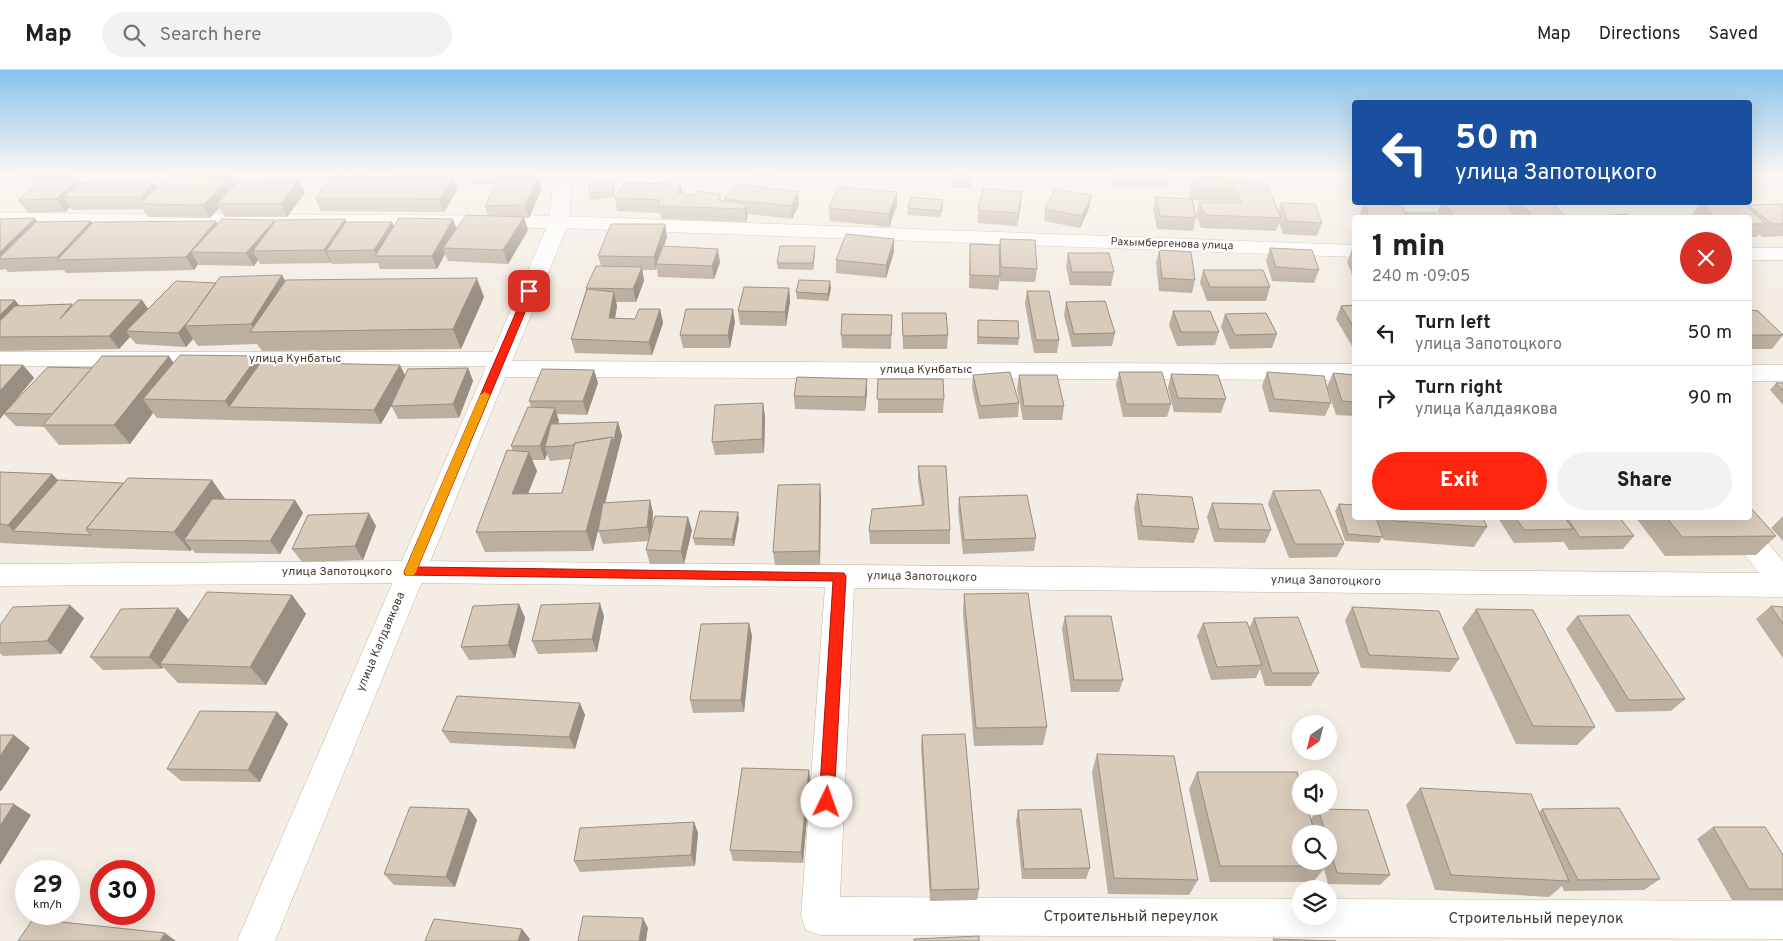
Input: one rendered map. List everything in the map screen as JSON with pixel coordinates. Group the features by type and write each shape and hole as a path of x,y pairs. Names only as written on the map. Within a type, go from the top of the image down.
{"street":[{"name":"улица Калдаякова","path":"256,941 559,222 560,215"},
{"name":"Рахымбергенова улица","path":"0,219 559,222 1352,251"},
{"path":"1752,254 1783,254"},
{"name":"улица Кунбатыс","path":"0,358 1352,372"},
{"path":"1752,373 1783,373"},
{"path":"1734,520 1783,584"},
{"name":"улица Запотоцкого","path":"3,579 410,572 1783,584"},
{"name":"Строительный переулок","path":"840,576 820,916 1783,920"}],"building":[{"path":"466,215 524,217 503,250 443,248"},
{"path":"1195,215 1196,218 1160,216"},
{"path":"1205,215 1280,215 1281,218"},
{"path":"1285,215 1319,215 1322,223 1287,221"},
{"path":"1452,215 1514,215 1452,215"},
{"path":"1713,215 1756,215 1766,224 1752,224 1752,215"},
{"path":"1760,215 1783,215 1783,224 1772,224"},
{"path":"35,218 0,252 0,219"},
{"path":"399,218 453,219 432,256 375,256"},
{"path":"222,219 275,220 246,253 191,252"},
{"path":"345,219 324,250 253,251 276,220"},
{"path":"91,221 57,257 0,259 36,222"},
{"path":"216,221 186,257 57,260 94,222"},
{"path":"346,222 392,222 374,250 326,251"},
{"path":"611,224 665,224 654,257 598,256"},
{"path":"846,234 894,239 886,265 836,260"},
{"path":"1000,239 1035,240 1037,269 1001,267"},
{"path":"970,244 999,245 1000,276 970,275"},
{"path":"663,246 718,249 712,266 656,264"},
{"path":"780,246 815,246 813,263 777,263"},
{"path":"1270,248 1312,250 1319,270 1276,267"},
{"path":"1159,250 1191,252 1195,280 1162,278"},
{"path":"1068,253 1109,253 1114,272 1072,272"},
{"path":"596,266 642,267 633,289 586,288"},
{"path":"1203,270 1263,270 1270,287 1210,287"},
{"path":"282,275 251,324 185,326 220,277"},
{"path":"477,278 453,329 250,332 286,280"},
{"path":"799,280 830,281 828,294 796,292"},
{"path":"176,281 216,283 178,333 126,331"},
{"path":"744,287 789,288 785,312 738,311"},
{"path":"587,289 614,292 609,318 635,319 639,309 660,309 649,342 571,339"},
{"path":"1027,291 1049,291 1059,340 1036,340"},
{"path":"0,300 15,300 0,315"},
{"path":"78,300 142,300 109,336 0,337 0,321 15,306 72,304 60,319"},
{"path":"1105,301 1115,333 1074,334 1066,302"},
{"path":"1352,305 1352,324 1341,306"},
{"path":"686,309 733,309 728,335 680,335"},
{"path":"1752,310 1758,311 1783,335 1752,335"},
{"path":"1173,311 1210,311 1219,332 1181,332"},
{"path":"902,313 946,313 948,335 903,336"},
{"path":"1266,313 1277,334 1235,335 1225,314"},
{"path":"842,314 892,315 891,335 841,335"},
{"path":"978,320 1018,321 1019,338 978,337"},
{"path":"180,355 258,356 225,401 143,399"},
{"path":"102,356 169,356 114,425 43,425"},
{"path":"261,362 400,365 374,410 229,407"},
{"path":"0,365 23,365 0,391"},
{"path":"48,367 92,368 52,414 4,413"},
{"path":"468,368 453,404 391,406 408,369"},
{"path":"542,369 594,370 583,401 529,401"},
{"path":"1010,372 1019,403 980,406 973,375"},
{"path":"1119,372 1162,372 1171,404 1126,404"},
{"path":"1267,372 1324,376 1331,403 1274,399"},
{"path":"1333,373 1352,375 1352,402 1342,401"},
{"path":"1171,374 1218,375 1226,399 1178,398"},
{"path":"1019,375 1057,375 1064,406 1024,406"},
{"path":"797,377 867,379 865,397 794,396"},
{"path":"878,379 943,379 944,399 877,399"},
{"path":"1776,383 1783,383 1783,391"},
{"path":"763,403 762,439 712,442 715,405"},
{"path":"528,407 555,408 540,446 511,446"},
{"path":"618,422 613,443 612,437 575,443 574,445 545,447 551,424"},
{"path":"612,437 586,531 476,532 507,450 529,452 512,494 562,493 575,443"},
{"path":"918,466 946,466 950,530 869,531 872,509 924,505"},
{"path":"0,472 52,474 8,525 0,524"},
{"path":"128,478 212,480 174,532 86,529"},
{"path":"58,480 123,483 86,529 91,535 13,531"},
{"path":"820,484 819,551 773,552 778,485"},
{"path":"1320,490 1344,544 1295,544 1273,491"},
{"path":"1137,494 1192,497 1199,529 1142,526"},
{"path":"1027,495 1036,538 964,540 959,497"},
{"path":"212,499 295,500 270,541 184,540"},
{"path":"650,500 647,527 598,531 603,503"},
{"path":"1212,503 1262,504 1271,530 1219,529"},
{"path":"1339,504 1352,505 1352,520 1377,520 1383,537 1348,534"},
{"path":"1752,509 1776,536 1682,537 1669,520 1752,520"},
{"path":"700,511 738,512 732,539 693,538"},
{"path":"369,513 355,546 292,549 308,515"},
{"path":"655,516 688,517 681,551 646,550"},
{"path":"1484,520 1487,527 1394,521"},
{"path":"1517,520 1566,520 1573,529 1524,530"},
{"path":"1568,520 1622,520 1634,536 1580,537"},
{"path":"207,592 292,595 250,667 160,664"},
{"path":"1028,593 1047,727 976,728 964,594"},
{"path":"600,603 592,639 532,641 541,605"},
{"path":"519,604 508,645 461,647 473,606"},
{"path":"70,605 47,641 0,643 0,625 13,607"},
{"path":"1771,606 1783,607 1783,624"},
{"path":"1352,607 1439,611 1459,659 1369,655"},
{"path":"178,608 149,657 90,657 121,609"},
{"path":"1476,609 1533,610 1595,727 1533,726"},
{"path":"1629,615 1685,699 1629,700 1577,616"},
{"path":"1065,616 1111,616 1123,680 1074,680"},
{"path":"1298,617 1319,673 1272,673 1254,618"},
{"path":"1247,622 1262,665 1217,667 1203,623"},
{"path":"749,623 741,700 690,700 701,624"},
{"path":"457,696 580,703 569,737 442,731"},
{"path":"200,711 277,712 248,770 167,769"},
{"path":"965,734 979,889 931,890 922,735"},
{"path":"0,735 14,735 0,756"},
{"path":"1097,754 1174,756 1198,880 1114,878"},
{"path":"742,768 809,770 801,852 730,850"},
{"path":"1197,772 1292,772 1292,815 1310,815 1312,825 1292,825 1292,866 1220,866"},
{"path":"1420,788 1531,794 1569,881 1451,875"},
{"path":"0,804 14,804 0,826"},
{"path":"410,807 469,809 446,877 384,874"},
{"path":"1619,808 1660,879 1578,880 1542,809"},
{"path":"1081,809 1090,868 1024,869 1018,810"},
{"path":"1337,809 1368,810 1390,875 1337,873 1337,825 1323,825 1320,815 1337,815"},
{"path":"694,822 691,855 574,861 580,828"},
{"path":"1713,827 1765,827 1783,855 1783,889 1749,889"},
{"path":"583,916 643,918 639,941 578,941"},
{"path":"434,919 522,929 518,941 425,941"},
{"path":"80,924 165,933 160,941 18,941 29,925"},
{"path":"979,936 979,941 914,941 914,939"},
{"path":"1273,939 1336,941 1274,941"}],"slow traffic":[{"path":"410,572 485,395"}],"route":[{"path":"529,291 410,572 840,576 827,802"}]}
